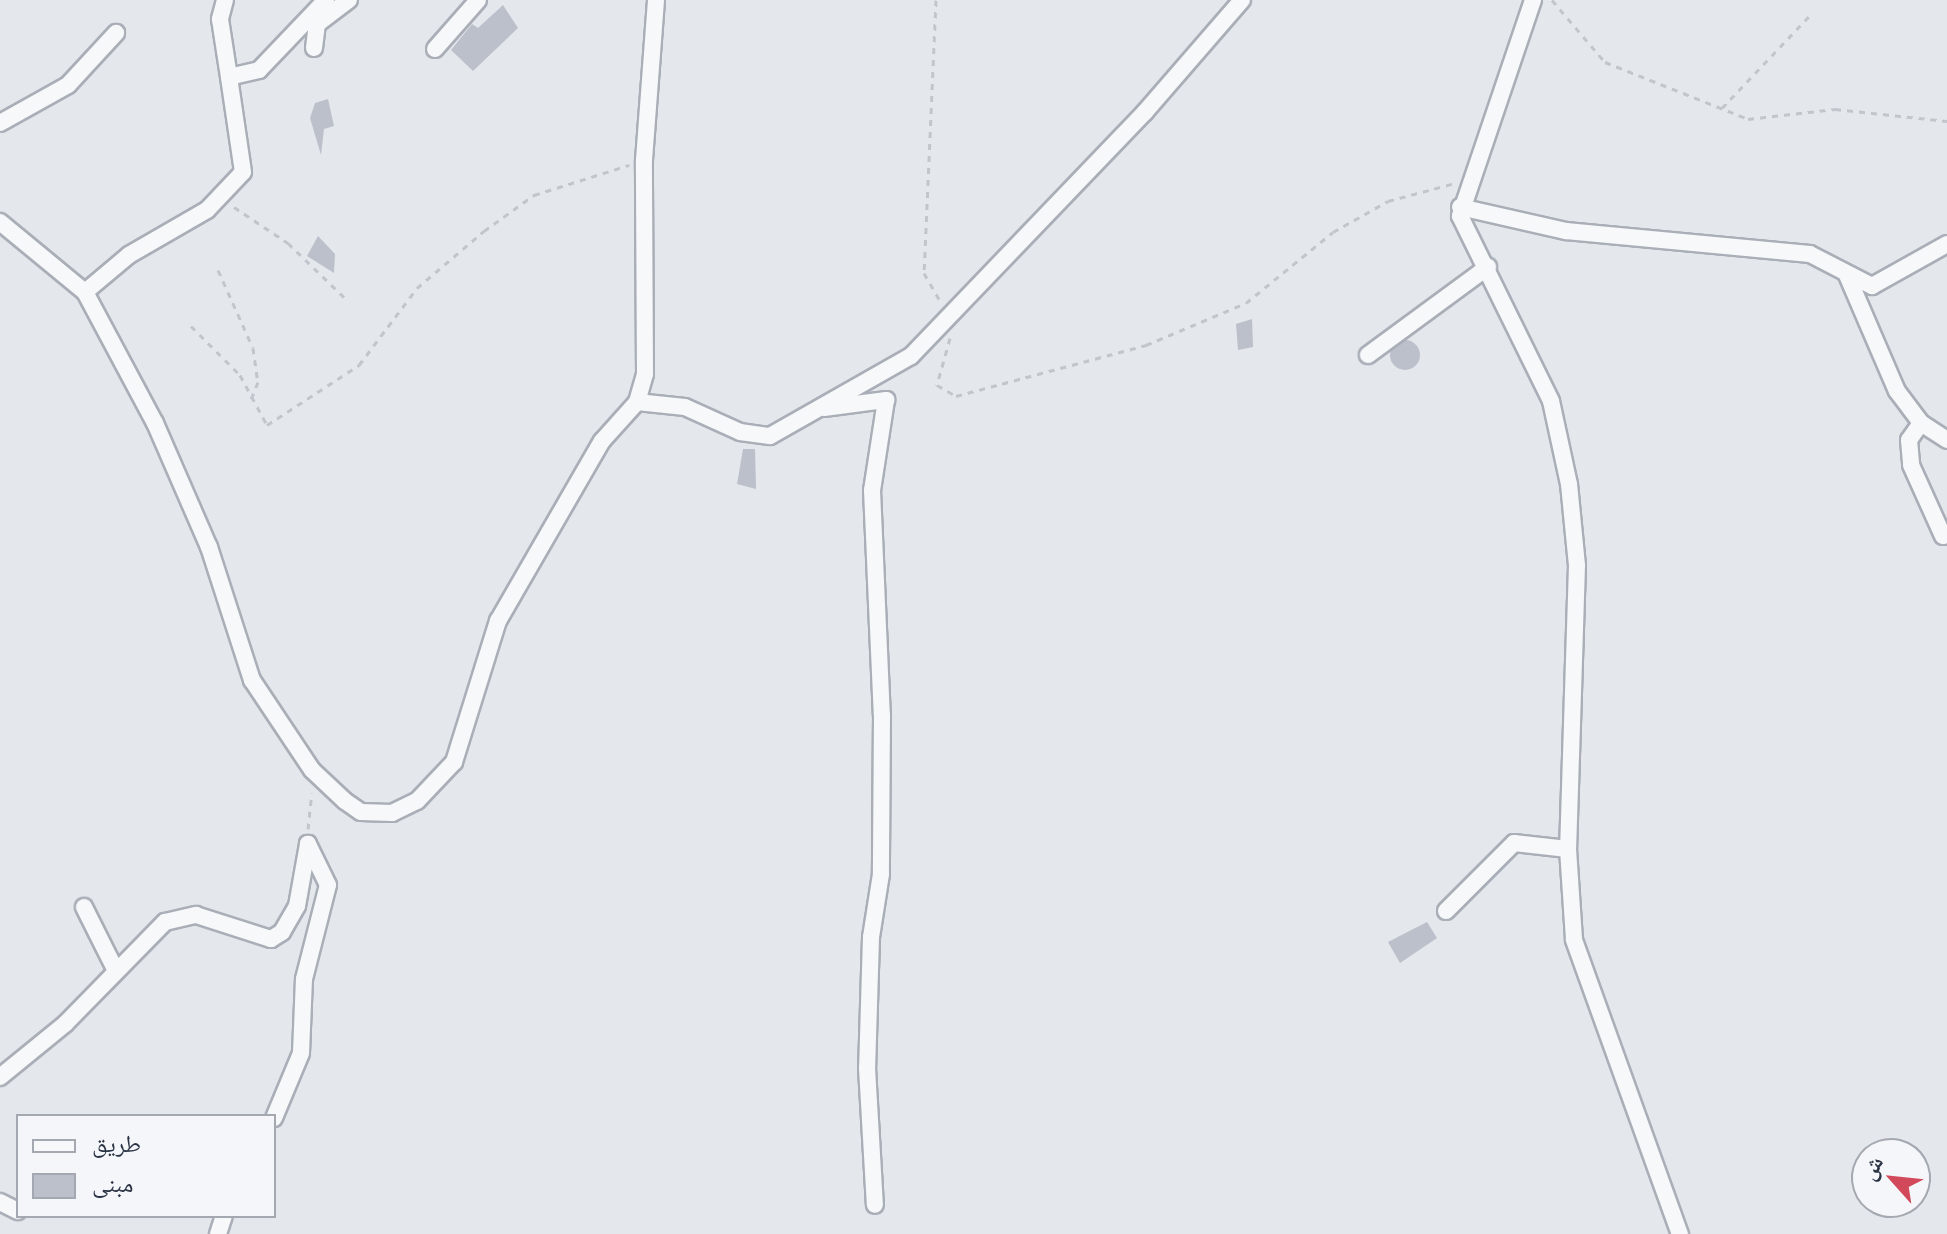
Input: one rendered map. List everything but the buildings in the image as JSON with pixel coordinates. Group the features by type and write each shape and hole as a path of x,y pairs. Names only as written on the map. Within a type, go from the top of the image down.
{"street":[{"path":"85,292 219,197 243,172 220,19 225,0"},
{"path":"229,77 259,70 326,0"},
{"path":"314,48 317,24 349,0"},
{"path":"435,49 478,0"},
{"path":"0,222 85,292 155,423 209,547 252,680 312,770 345,801 378,815 417,801 436,784 468,734 498,621 602,441 637,402 645,374 644,160 656,0"},
{"path":"637,402 685,407 762,437 824,408 911,356 952,317 1242,0"},
{"path":"1533,0 1507,91 1466,183 1460,207 1551,401 1569,484 1577,565 1568,849 1574,940 1680,1234"},
{"path":"0,123 68,85 116,33"},
{"path":"1460,207 1542,227 1810,254 1847,275 1879,286 1947,244"},
{"path":"1368,355 1488,267"},
{"path":"1847,275 1871,340 1921,423 1947,440"},
{"path":"824,408 886,400 872,490 882,715 881,874 871,937 867,1068 875,1205"},
{"path":"1921,423 1909,440 1911,465 1943,536"},
{"path":"1446,911 1514,843 1568,849"},
{"path":"0,1077 65,1024 114,967 180,915 271,939 297,906 308,844"},
{"path":"276,1114 301,1053 304,979 328,885 308,844"},
{"path":"84,907 114,967"}],"path":[{"path":"936,0 924,142 924,273 952,317 937,385 956,396 986,393 1216,321 1388,201 1438,183 1466,183"},
{"path":"1552,0 1605,62 1722,108 1771,121 1835,109 1947,121"},
{"path":"1722,108 1813,12"},
{"path":"191,326 240,375 267,425 299,410 359,365 417,288 484,231 534,195 644,160"},
{"path":"219,197 288,243 345,298"},
{"path":"218,270 253,348 258,382 251,399"},
{"path":"308,844 312,770"}]}
